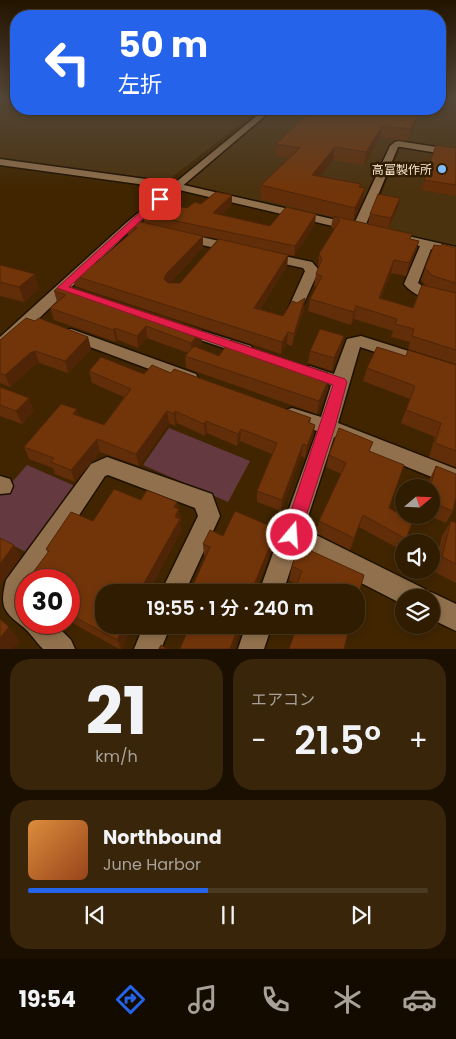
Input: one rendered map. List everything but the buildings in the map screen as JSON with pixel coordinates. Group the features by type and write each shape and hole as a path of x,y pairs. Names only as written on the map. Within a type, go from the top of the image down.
{"street":[{"path":"0,346 43,323 62,288 130,225 247,127"},
{"path":"0,162 175,186 362,230 394,146 398,144 456,152"},
{"path":"130,225 149,229"},
{"path":"168,233 243,250"},
{"path":"384,234 456,251"},
{"path":"203,257 215,244"},
{"path":"427,244 410,284 423,293 456,302"},
{"path":"261,255 307,265 312,270 295,309"},
{"path":"62,288 81,295"},
{"path":"43,323 207,385"},
{"path":"164,323 257,354"},
{"path":"274,584 328,427 353,343 361,341 456,372"},
{"path":"294,367 340,382"},
{"path":"272,408 328,427 456,478"},
{"path":"29,569 98,470 108,466 204,501 209,516 177,584"},
{"path":"292,535 398,589"},
{"path":"15,589 13,602 15,604"},
{"path":"440,610 456,618"},
{"path":"46,634 62,649"},
{"path":"147,649 154,634"},
{"path":"251,649 256,634"}],"shaded area":[{"path":"0,127 236,127 171,178 163,180 0,159"},
{"path":"252,127 456,127 456,150 410,143 392,143 355,224 187,184 187,181"},
{"path":"408,147 456,154 456,247 368,227 400,148"},
{"path":"169,428 250,461 228,502 143,465"},
{"path":"27,465 75,486 26,552 0,539 0,496"}],"place":[{"name":"高富製作所","path":"442,169"}],"route":[{"path":"160,199 62,288 340,382 328,427 292,535"}]}
